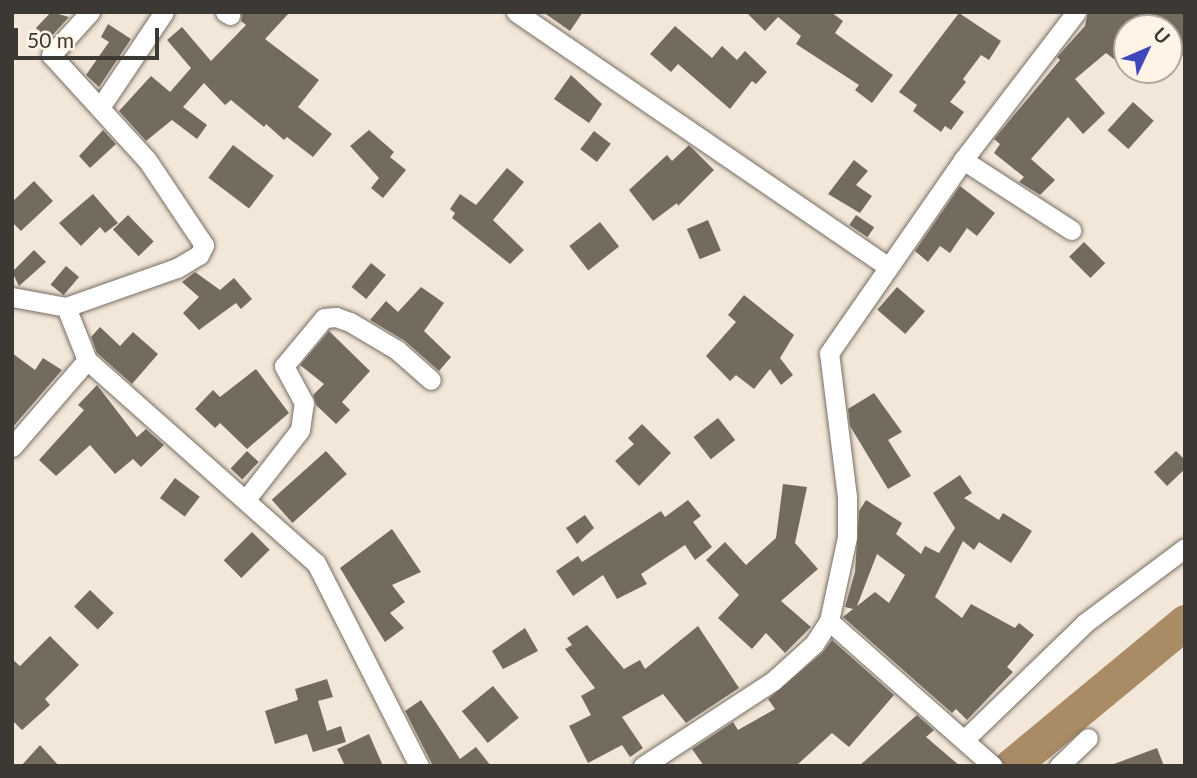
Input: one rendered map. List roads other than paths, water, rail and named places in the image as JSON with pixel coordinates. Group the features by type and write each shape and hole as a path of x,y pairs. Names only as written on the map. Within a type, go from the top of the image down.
{"street":[{"path":"12,297 66,307 177,268 199,255 204,245 147,160 112,127 101,106 51,55 90,12"},
{"path":"101,106 164,12"},
{"path":"516,12 887,266"},
{"path":"643,766 783,673 814,644 829,621 846,537 847,497 829,353 963,160 1076,12"},
{"path":"963,160 1071,230"},
{"path":"66,307 87,360 247,498 316,563 419,766"},
{"path":"247,498 300,430 304,403 284,366 324,318 336,317 351,323 397,350 431,380"},
{"path":"12,447 87,360"},
{"path":"966,738 1085,623 1185,548"},
{"path":"829,621 966,738 993,766"},
{"path":"1059,766 1087,738"}],"waterway":[{"path":"1011,766 1185,622"}]}
